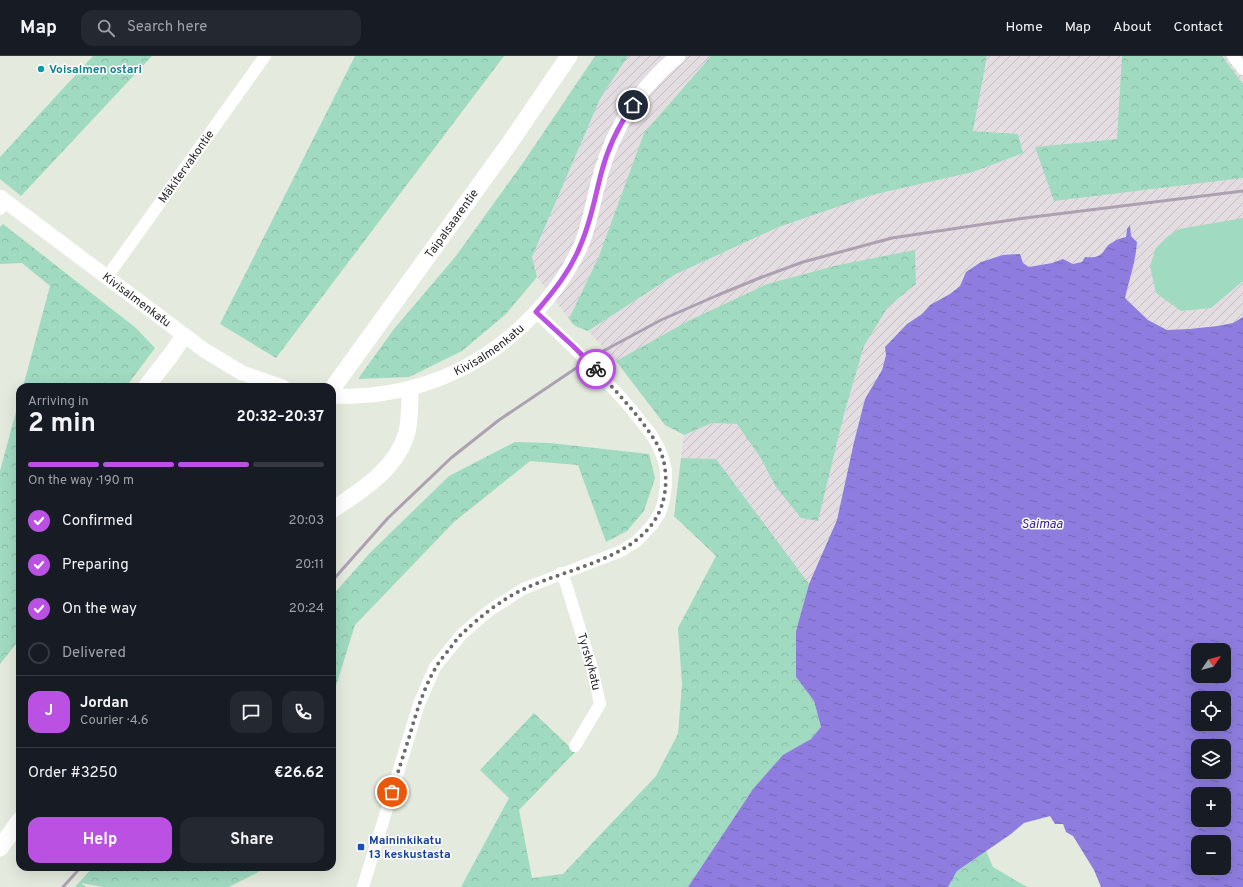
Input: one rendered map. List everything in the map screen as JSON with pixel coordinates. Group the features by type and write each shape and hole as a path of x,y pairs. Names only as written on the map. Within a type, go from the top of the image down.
{"main road":[{"name":"Taipalsaarentie","path":"336,384 509,144 568,56"},
{"path":"149,383 184,336"},
{"path":"336,507 378,477 392,462 407,432 410,389"},
{"path":"0,848 16,826"}],"street":[{"name":"Mäkitervakontie","path":"107,277 265,56"},
{"name":"Kivisalmenkatu","path":"336,396 388,393 410,389 436,380 462,369 485,356 523,327 570,268 589,222 601,172 611,146 626,115 648,85 664,67 678,56"},
{"path":"1233,56 1243,69"},
{"name":"Kivisalmenkatu","path":"2,202 107,277 204,350 242,373 271,383"},
{"path":"363,887 419,704 435,667 462,634 490,610 523,589 621,551 637,541 652,525 660,513 664,500 666,470 658,446 651,434 627,404 573,346 536,312"},
{"name":"Tyrskykatu","path":"561,573 592,668 600,704 575,746"}],"shaded area":[{"path":"628,56 711,56 644,133 599,256 569,319 537,277 532,257 600,99"},
{"path":"987,56 1243,56 1243,317 1233,323 1178,330 1167,330 1148,320 1125,298 1137,250 1137,242 1131,236 1130,226 1127,229 1126,237 1112,242 1103,254 1091,257 1082,262 1073,264 1063,259 1052,263 1029,267 1023,263 1020,254 966,272 960,286 950,294 930,305 922,314 907,324 886,355 882,370 865,399 837,520 809,584 716,459 681,458 684,435 712,423 737,424 760,457 776,487 801,518 818,520 844,414 864,346 888,307 916,284 915,251 838,265 767,284 690,320 616,361 588,331 676,274 780,227 872,195 973,172 1023,153 1018,134 973,131"}],"green space":[{"path":"93,56 152,56 21,196 0,179 0,157"},
{"path":"355,56 504,56 276,358 220,324"},
{"path":"595,56 628,56 600,99 532,257 537,277 506,314 462,351 409,377 358,379 394,329 456,256 525,160"},
{"path":"711,56 987,56 973,131 1018,134 1023,153 973,172 872,195 779,227 676,274 588,331 575,326 569,319 599,256 644,133"},
{"path":"1122,56 1222,56 1243,84 1243,178 1054,201 1035,147 1117,139"},
{"path":"1243,218 1243,281 1211,308 1181,311 1156,293 1150,266 1156,248 1167,237 1179,229"},
{"path":"3,224 136,328 155,348 129,383 24,383 50,286 22,263 0,264 0,227"},
{"path":"915,250 916,284 888,307 864,346 844,414 818,521 801,518 776,487 760,457 737,424 712,423 684,435 665,425 616,361 690,320 767,284 838,265"},
{"path":"16,412 16,644 0,664 0,471"},
{"path":"515,442 550,443 649,454 655,478 644,511 627,531 606,542 578,465 530,461 454,522 355,625 336,686 336,591 369,554 449,476"},
{"path":"681,458 716,459 809,584 796,631 796,677 814,701 821,727 811,739 783,756 753,789 688,887 461,887 509,798 480,770 534,713 575,752 519,810 532,878 563,874 656,776 678,734 682,684 678,628 716,556 674,516"},
{"path":"986,851 993,867 1027,887 948,887 957,871"},
{"path":"89,871 260,871 229,887 103,887 81,883 86,887 75,887"}],"water":[{"name":"Saimaa","path":"1130,225 1131,236 1137,242 1134,263 1125,298 1148,320 1167,330 1217,326 1233,323 1243,317 1243,887 1101,887 1094,870 1073,836 1066,832 1063,824 1055,824 1050,816 1024,823 1011,834 957,871 948,887 688,887 753,789 783,755 811,739 821,727 814,701 796,677 796,631 809,584 837,520 865,399 882,370 886,355 885,347 907,324 922,314 930,305 950,294 960,286 966,272 981,262 1003,255 1020,254 1023,263 1029,267 1052,263 1063,259 1073,264 1082,262 1085,257 1100,255 1109,244 1126,237 1127,229"}],"railway":[{"path":"336,576 388,518 451,458 499,420 594,356 661,320 718,295 803,262 892,238 1025,218 1243,191"},
{"path":"63,887 77,871"}],"way so far":[{"path":"392,792 419,704 427,684 435,667 462,634 490,610 523,589 621,551 637,541 652,525 660,513 664,500 666,470 658,446 651,434 627,404 596,369"}],"place":[{"name":"Voisalmen ostari","path":"41,69"},
{"name":"Maininkikatu 13 keskustasta","path":"361,847"}],"route":[{"path":"596,369 536,312 570,268 589,222 601,172 611,146 626,115 633,105"}]}
